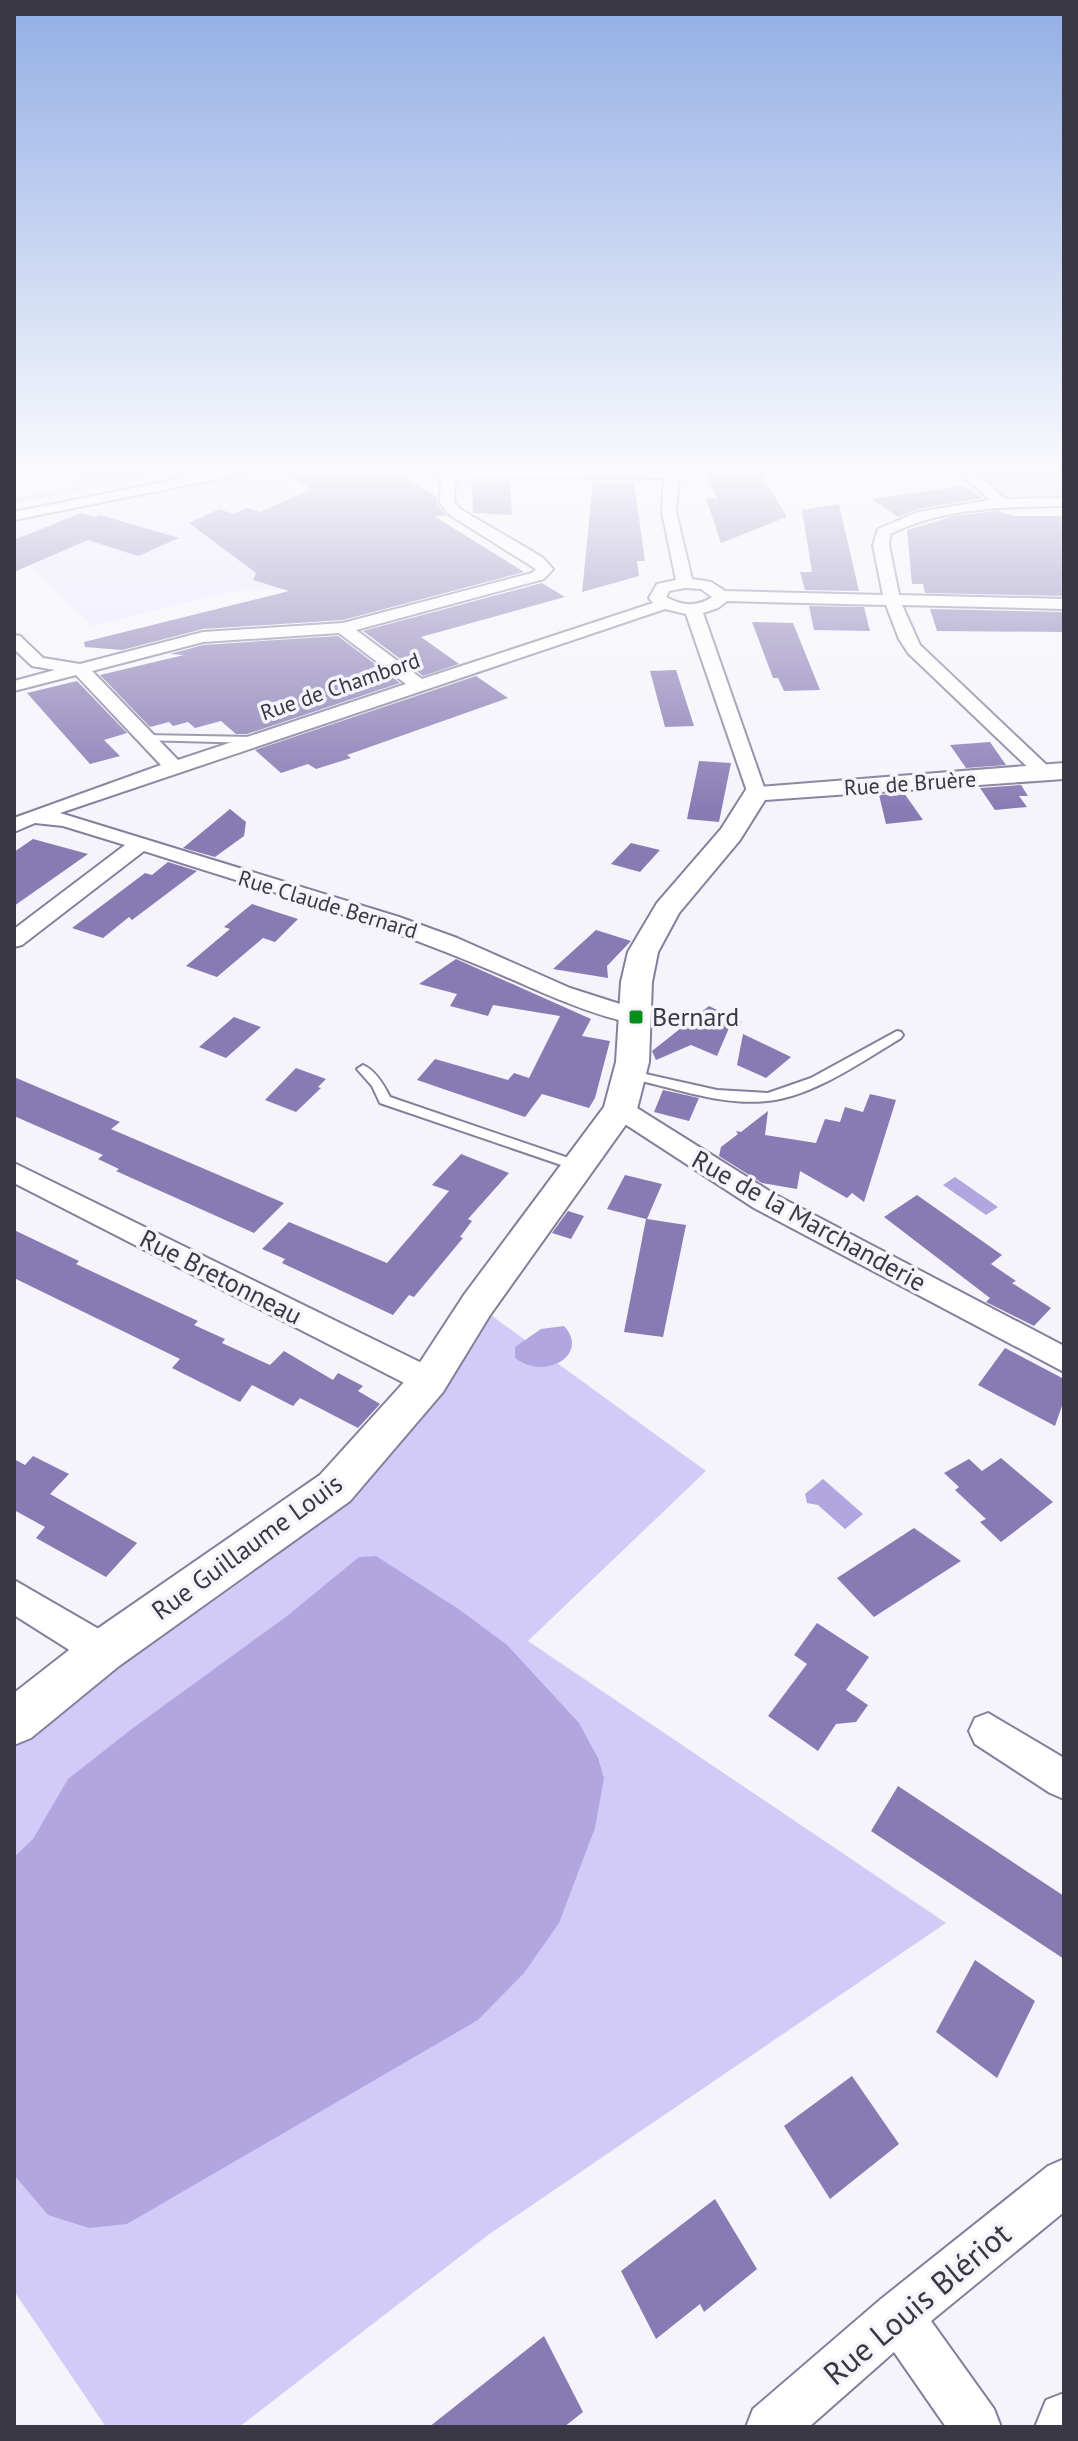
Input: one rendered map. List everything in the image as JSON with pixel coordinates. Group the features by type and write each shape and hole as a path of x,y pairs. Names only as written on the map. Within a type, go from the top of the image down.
{"street":[{"path":"14,686 203,637 343,628 512,583"},
{"path":"721,596 714,605 693,609 665,604 657,598 658,590 685,583 705,585 721,596 1064,604"},
{"path":"889,583 900,626 914,649 1054,772"},
{"name":"Rue de Chambord","path":"20,820 665,604"},
{"path":"626,1092 636,1017 638,967 644,949 675,899 747,814 756,793 693,609"},
{"path":"343,628 418,685"},
{"path":"14,640 38,662 80,669 174,767"},
{"name":"Rue de Bruère","path":"756,793 1054,772"},
{"name":"Rue Claude Bernard","path":"20,820 65,820 391,922 449,943 562,993 636,1017"},
{"path":"14,940 140,844"},
{"name":"Rue Guillaume Louis","path":"14,1722 103,1651 335,1488 429,1381 477,1305 578,1166 626,1092"},
{"name":"Rue de la Marchanderie","path":"626,1092 764,1201 1064,1360"},
{"name":"Rue Bretonneau","path":"14,1172 429,1381"},
{"path":"14,1596 103,1651"},
{"path":"988,1731 1064,1780"},
{"name":"Rue Louis Blériot","path":"771,2427 898,2316 1064,2182"},
{"path":"898,2316 976,2427"},
{"path":"1060,2427 1064,2418"}],"lane":[{"path":"145,738 254,740"},
{"path":"626,1092 768,1097 789,1091 897,1035"},
{"path":"363,1069 377,1084 385,1100 578,1166"}],"shaded area":[{"path":"47,583 303,583 303,589 234,591 92,626"},
{"path":"955,1177 998,1207 986,1215 943,1185"},
{"path":"477,1305 706,1471 528,1641 946,1923 488,2235 239,2427 106,2427 14,2291 14,1722 261,1542"},
{"path":"564,1326 571,1336 572,1346 561,1361 540,1367 527,1365 515,1358 515,1347 541,1329"},
{"path":"823,1479 863,1514 845,1529 818,1505 807,1503 805,1494"},
{"path":"376,1556 460,1610 507,1645 579,1723 598,1758 604,1778 595,1828 559,1923 524,1973 478,2020 127,2224 89,2228 48,2215 14,2175 14,1857 33,1839 68,1779 287,1616 359,1557"}],"building":[{"path":"263,583 483,583 343,620 203,629 122,650 85,647 84,642 289,591"},
{"path":"542,583 565,597 421,637 459,664 423,676 363,631"},
{"path":"583,583 614,583 582,592"},
{"path":"803,583 857,583 859,591 805,590"},
{"path":"1064,583 1064,596 925,593 923,584 912,584"},
{"path":"809,606 864,607 870,631 814,630"},
{"path":"930,609 1064,612 1064,632 937,631"},
{"path":"752,622 793,623 820,690 784,691 778,678 773,678"},
{"path":"338,636 400,683 247,734 236,734 221,721 195,728 188,722 173,726 169,722 150,727 100,675 184,655 170,654 203,645"},
{"path":"676,670 694,726 665,727 650,671"},
{"path":"476,676 508,698 316,769 308,764 281,773 255,750"},
{"path":"77,681 127,733 104,740 120,756 90,764 27,693"},
{"path":"990,742 1006,765 966,768 950,745"},
{"path":"699,761 731,763 719,822 687,819"},
{"path":"1021,785 1028,796 1019,796 1027,807 995,810 980,788"},
{"path":"904,793 923,820 886,824 879,795"},
{"path":"230,809 246,822 244,836 215,857 183,848"},
{"path":"33,839 88,854 14,906 14,852"},
{"path":"631,843 660,850 640,872 611,864"},
{"path":"168,862 197,871 103,938 72,928 145,873 152,875"},
{"path":"252,904 298,919 275,942 263,938 217,977 186,966 230,929 224,927"},
{"path":"596,930 631,941 607,966 608,978 553,969"},
{"path":"456,959 591,1019 582,1036 610,1041 595,1098 589,1108 542,1094 525,1117 417,1080 435,1059 508,1080 514,1073 529,1078 560,1016 493,1005 488,1016 450,1006 457,994 419,984"},
{"path":"709,1006 742,1022 729,1028 717,1056 691,1045 656,1060 652,1051"},
{"path":"234,1017 261,1027 226,1058 199,1047"},
{"path":"743,1034 791,1057 766,1078 737,1065"},
{"path":"296,1068 326,1079 318,1087 321,1088 296,1112 265,1100"},
{"path":"14,1077 120,1122 111,1129 284,1203 254,1233 116,1171 119,1169 98,1159 103,1155 14,1116"},
{"path":"663,1090 699,1098 689,1121 654,1112"},
{"path":"870,1094 896,1100 864,1202 852,1193 847,1198 800,1171 797,1189 762,1183 719,1156 721,1147 738,1134 736,1131 741,1132 768,1111 765,1135 816,1143 825,1119 840,1122 845,1107 863,1112"},
{"path":"461,1154 509,1173 468,1219 472,1221 460,1237 463,1238 414,1297 409,1295 393,1315 282,1263 285,1259 262,1249 289,1222 387,1263 449,1191 432,1185"},
{"path":"625,1175 662,1184 647,1219 686,1225 663,1337 624,1332 646,1219 607,1209"},
{"path":"917,1195 1002,1255 991,1264 1016,1281 1012,1283 1051,1308 1034,1326 986,1302 990,1298 884,1217"},
{"path":"568,1211 584,1216 571,1239 552,1233"},
{"path":"14,1230 79,1261 76,1264 198,1321 194,1325 225,1339 222,1343 270,1365 284,1351 333,1380 338,1373 363,1386 358,1391 380,1404 358,1428 300,1398 293,1406 252,1385 240,1402 172,1368 180,1359 14,1278"},
{"path":"1005,1348 1064,1379 1064,1400 1055,1426 978,1385"},
{"path":"33,1456 69,1474 50,1494 137,1543 106,1577 36,1538 45,1527 14,1510 14,1459 25,1465"},
{"path":"1001,1458 1053,1502 1001,1542 980,1522 986,1519 955,1490 959,1487 944,1473 969,1459 982,1471"},
{"path":"914,1528 961,1561 874,1617 837,1578"},
{"path":"817,1623 869,1657 846,1690 868,1705 856,1722 836,1724 818,1751 768,1716 807,1664 794,1655"},
{"path":"898,1786 1064,1896 1064,1959 871,1831"},
{"path":"975,1960 1035,2001 997,2078 936,2032"},
{"path":"852,2076 899,2144 830,2199 784,2126"},
{"path":"715,2199 757,2269 704,2312 700,2304 656,2339 621,2271"},
{"path":"544,2336 583,2412 564,2427 429,2427"}],"place":[{"name":"Bernard","path":"636,1017"}]}
